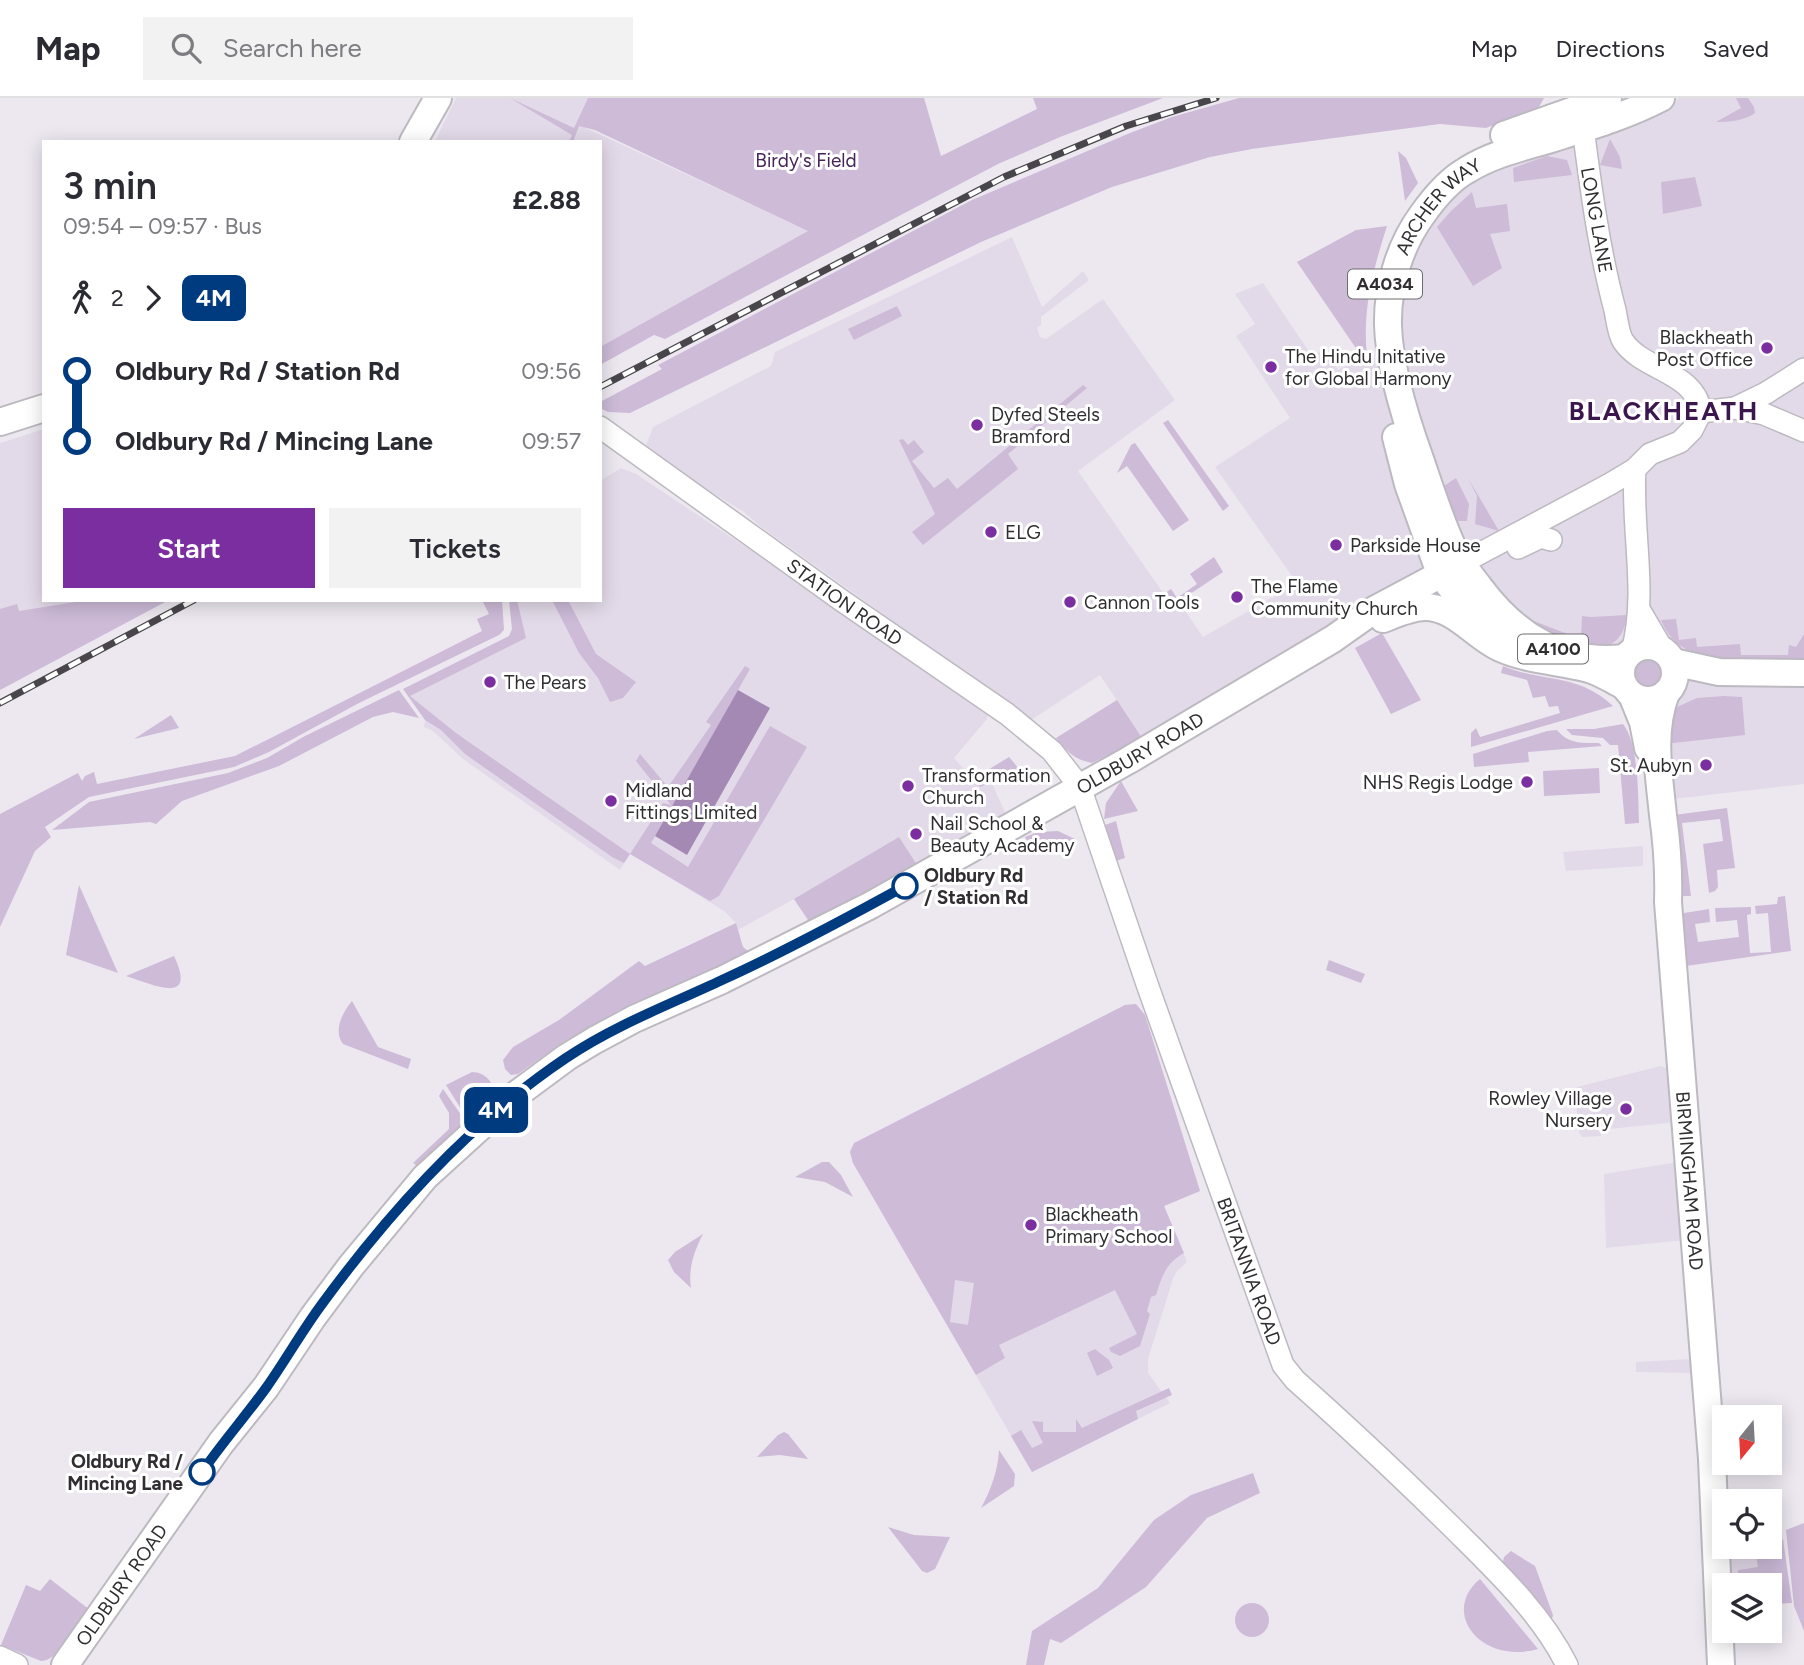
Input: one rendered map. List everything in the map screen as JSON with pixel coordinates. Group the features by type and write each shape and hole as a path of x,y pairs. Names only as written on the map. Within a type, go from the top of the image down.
{"main road":[{"path":"414,140 438,98"},
{"path":"1581,111 1608,98"},
{"path":"1581,111 1625,116 1661,98"},
{"name":"ARCHER WAY","path":"1438,538 1414,442 1390,376 1388,323 1399,259 1423,213 1444,189 1467,170 1525,146 1581,111"},
{"path":"0,422 42,409"},
{"path":"1409,601 1438,538"},
{"name":"A4100","path":"1438,538 1469,577 1525,634 1552,649 1596,659 1628,655"},
{"path":"1409,601 1469,577"},
{"name":"A4100","path":"1469,577 1487,622 1512,640 1571,665 1605,675 1628,690"},
{"name":"A4100","path":"1409,601 1454,615 1481,637 1500,648 1539,660 1571,665"},
{"name":"OLDBURY ROAD","path":"65,1665 214,1454 266,1387 323,1303 418,1185 486,1119 530,1084 595,1040 634,1019 745,969 871,905 1333,639 1409,601"},
{"path":"1645,646 1658,647 1669,672 1649,701 1628,690 1620,673 1628,655 1645,646"},
{"path":"1669,672 1804,673"},
{"path":"1669,672 1714,681 1804,683"},
{"name":"BIRMINGHAM ROAD","path":"1669,672 1657,734 1712,1459 1721,1665"},
{"name":"BIRMINGHAM ROAD","path":"1628,690 1646,734 1654,848 1660,883 1668,902"},
{"name":"BIRMINGHAM ROAD","path":"1654,827 1657,804 1661,800"}],"street":[{"name":"LONG LANE","path":"1581,111 1601,251 1622,340 1686,384 1696,397 1701,412"},
{"path":"1735,408 1766,393 1804,369"},
{"path":"1438,538 1467,544 1469,577 1541,537 1635,469 1650,454 1681,442 1692,430 1701,412 1735,408 1764,414 1804,431"},
{"name":"STATION ROAD","path":"602,428 820,585 1012,717 1052,751 1080,787"},
{"path":"1628,655 1639,609 1633,493 1635,469"},
{"path":"1639,609 1669,672"},
{"name":"BRITANNIA ROAD","path":"1080,787 1142,972 1283,1365 1295,1380 1396,1473 1505,1582 1558,1647 1567,1665"},
{"path":"0,1657 17,1665"}],"shaded area":[{"path":"456,98 597,98 586,128 809,231 602,346 602,140 574,140 578,127 572,140 436,139"},
{"path":"1679,98 1804,98 1804,784 1656,801 1647,679 1596,667 1454,578 1142,738 1100,675 1031,720 744,512 696,483 646,445 653,427 771,366 775,352 1012,237 1042,307 1083,271 1089,280 1041,317 1041,325 1037,328 1040,337 1046,339 1103,299 1175,400 1078,471 1164,594 1186,612 1203,637 1296,582 1215,467 1290,418 1236,336 1255,324 1235,294 1263,283 1312,356 1325,349 1338,370 1362,357 1387,350 1385,306 1456,172 1672,103"},
{"path":"42,430 42,602 123,602 0,681 0,443"},
{"path":"621,468 636,474 989,708 987,719 954,758 980,787 992,783 1011,826 812,926 794,899 738,930 736,923 724,911 630,854 620,870 463,759 433,731 424,727 425,720 409,696 525,638 517,602 602,602 602,480"},
{"path":"738,690 770,708 687,855 655,836"},
{"path":"1643,846 1643,866 1566,871 1563,852"},
{"name":"Blackheath Primary School","path":"1136,1004 1145,1015 1200,1191 1164,1206 1187,1262 1173,1279 1148,1359 1148,1373 1170,1403 1032,1472 853,1163 850,1152 1125,1005"},
{"name":"Rowley Village Nursery","path":"1661,1066 1669,1069 1676,1122 1601,1130 1601,1136 1582,1137 1579,1132 1575,1096 1577,1087"},
{"path":"1678,1162 1685,1240 1606,1248 1604,1174"},
{"path":"1690,1359 1690,1373 1636,1372 1636,1362"},
{"path":"1782,1529 1792,1603 1782,1603 1782,1573 1724,1573 1724,1559 1782,1559"}],"green space":[{"name":"Birdy's Field","path":"510,98 574,128 588,98 924,98 941,156 1037,109 1033,98 1163,98 998,164 665,339 654,335 602,364 602,346 808,231 595,130 579,126 574,140 570,140 572,135"},
{"path":"1239,98 1544,98 1539,107 1486,128 1440,124 1252,149 1210,157 1112,187 981,242 630,413 608,412 602,409 602,401 662,369 658,365 972,200 1172,117"},
{"path":"1736,98 1748,98 1755,113 1741,119 1716,122 1741,108"},
{"path":"1610,139 1620,157 1622,169 1600,165"},
{"path":"1398,151 1406,158 1418,183 1405,201"},
{"path":"1547,156 1567,160 1572,175 1514,182 1513,168"},
{"path":"1695,177 1702,206 1663,214 1661,182"},
{"path":"1472,192 1476,208 1507,204 1510,231 1490,234 1502,268 1473,286 1437,227"},
{"path":"1387,226 1367,306 1367,356 1362,357 1297,262 1356,230"},
{"path":"897,306 902,316 854,340 848,329"},
{"path":"1083,385 1087,388 1008,454 1018,469 923,545 912,532 935,514 899,440 903,439 908,445 914,440 924,452 912,461 934,488 948,478 957,489"},
{"path":"1168,420 1229,506 1223,511 1163,423"},
{"path":"1135,443 1189,520 1173,531 1127,466 1117,473 1131,445"},
{"path":"1456,478 1469,504 1467,521 1454,521 1441,488"},
{"path":"1468,478 1499,531 1475,524 1477,496"},
{"path":"1214,557 1223,572 1175,604 1164,594 1171,589 1177,598 1197,584 1190,574"},
{"path":"75,602 165,602 0,690 0,609 17,604 19,611"},
{"path":"483,602 502,602 504,630 499,635 359,703 269,752 234,767 89,797 45,827 51,837 35,851 0,927 0,814 78,773 82,781 85,776 94,772 97,784 235,756 482,631 477,619 489,614"},
{"path":"509,602 517,602 526,638 410,696 456,733 630,854 624,863 465,754 441,730 425,720 403,689 509,636 512,629"},
{"path":"553,602 569,602 596,654 636,682 623,698 610,702 598,678 579,653"},
{"path":"1627,615 1622,632 1613,643 1601,647 1572,643 1557,637 1531,620 1581,639 1582,616"},
{"path":"1676,619 1679,640 1696,638 1697,647 1740,644 1741,655 1788,655 1789,645 1796,647 1804,634 1804,661 1744,662 1703,656 1686,649 1671,637 1661,620"},
{"path":"1382,633 1421,700 1391,714 1355,648"},
{"path":"1648,654 1661,660 1667,673 1661,686 1648,692 1635,686 1629,673 1635,660"},
{"path":"745,666 750,669 651,843 688,867 770,726 807,747 719,896 710,901 630,854 663,803 671,805 636,761 640,754 668,787 711,725 706,722"},
{"path":"1503,666 1574,683 1587,688 1613,706 1471,747 1471,733 1476,728 1480,737 1560,713 1558,706 1549,707 1545,696 1533,698 1527,680 1501,673"},
{"path":"399,690 419,718 393,712 373,717 279,766 182,801 156,824 150,822 52,830 89,802 228,773 267,758 305,736"},
{"path":"1742,697 1745,735 1665,744 1668,711 1697,698"},
{"path":"1117,700 1142,738 1092,763 1071,754 1056,738"},
{"path":"171,715 179,728 134,739"},
{"path":"1623,724 1635,757 1639,823 1625,824 1618,745 1610,745 1603,738 1572,735 1566,729 1594,729"},
{"path":"1557,730 1571,740 1599,743 1602,746 1528,752 1529,762 1474,767 1473,754"},
{"path":"1009,757 1020,770 980,787 973,779"},
{"path":"1599,768 1600,793 1544,796 1543,771"},
{"path":"1121,781 1138,811 1104,819 1106,803"},
{"path":"1727,808 1735,868 1717,870 1718,887 1709,893 1703,844 1723,841 1720,819 1682,823 1691,896 1682,896 1679,892 1674,815"},
{"path":"1116,821 1125,858 1116,861 1105,825"},
{"path":"1058,831 1077,840 1034,855 1025,837 1038,832"},
{"path":"899,837 919,868 812,926 794,899"},
{"path":"79,885 118,973 66,955"},
{"path":"1785,896 1791,951 1686,966 1681,921 1684,913 1709,909 1710,922 1695,924 1698,942 1739,937 1737,920 1716,922 1715,908 1751,907 1751,914 1747,915 1750,953 1771,952 1768,913 1756,914 1755,906 1777,904 1778,897"},
{"path":"736,923 743,947 753,955 619,1010 563,1042 518,1074 511,1075 505,1069 503,1060 513,1047 559,1020 639,961 645,966"},
{"path":"174,956 180,972 180,982 176,987 159,987 126,976"},
{"path":"1329,960 1365,974 1361,983 1326,970"},
{"path":"352,1001 378,1047 411,1059 408,1069 343,1044 339,1033 340,1022"},
{"name":"Blackheath Primary School","path":"1136,1004 1145,1015 1200,1191 1164,1206 1184,1253 1169,1266 1156,1295 1151,1297 1147,1311 1150,1314 1140,1346 1120,1356 1109,1348 1137,1334 1115,1290 999,1345 1005,1358 976,1375 853,1163 850,1152 854,1143 1125,1005","holes":["955,1280 974,1283 968,1325 950,1322"]},
{"path":"472,1072 488,1079 494,1096 468,1120 446,1085"},
{"path":"443,1089 466,1122 419,1167 413,1163 449,1129 449,1113 439,1096"},
{"path":"822,1162 829,1162 841,1175 853,1197 825,1182 795,1177"},
{"path":"703,1234 692,1260 691,1288 674,1272 668,1260 675,1252"},
{"path":"1095,1349 1109,1360 1113,1368 1097,1376 1087,1353"},
{"path":"1169,1388 1172,1395 1136,1411 1138,1419 1032,1472 1011,1436 1021,1430 1032,1448 1043,1443 1032,1421 1043,1422 1043,1432 1076,1432 1076,1419 1082,1428"},
{"path":"784,1432 808,1459 780,1455 757,1457 778,1435"},
{"path":"999,1450 1015,1474 1014,1486 981,1508 993,1480"},
{"path":"1253,1473 1260,1493 1207,1518 1146,1587 1061,1643 1050,1639 1044,1665 1026,1665 1032,1631 1098,1588 1154,1520 1191,1495"},
{"path":"1804,1523 1804,1631 1794,1606 1786,1530"},
{"path":"888,1527 914,1535 950,1537 935,1569 927,1573 922,1571"},
{"path":"1783,1540 1792,1603 1782,1604 1782,1573 1738,1573 1738,1570 1758,1567 1757,1559 1782,1559"},
{"path":"1511,1551 1535,1566 1553,1615 1552,1619 1549,1619 1502,1565 1504,1557"},
{"path":"50,1579 90,1610 62,1649 41,1661 1,1645 26,1585 40,1591"},
{"path":"1480,1579 1538,1649 1517,1652 1499,1649 1484,1643 1472,1632 1465,1620 1464,1606 1469,1592"},
{"path":"1252,1603 1264,1608 1269,1620 1264,1632 1252,1637 1240,1632 1235,1620 1240,1608"}],"railway":[{"path":"602,386 1004,177 1126,126 1216,98"},
{"path":"0,703 190,602"}],"bus line":[{"name":"4M","path":"202,1472 266,1387 323,1303 380,1230 425,1177 486,1119 530,1084 595,1040 634,1019 757,963 905,886"}],"place":[{"name":"Blackheath Post Office","path":"1767,348"},
{"name":"The Hindu Initative for Global Harmony","path":"1271,367"},
{"name":"Dyfed Steels Bramford","path":"977,425"},
{"name":"ELG","path":"991,532"},
{"name":"Parkside House","path":"1336,545"},
{"name":"The Flame Community Church","path":"1237,597"},
{"name":"Cannon Tools","path":"1070,602"},
{"name":"The Pears","path":"490,682"},
{"name":"St. Aubyn","path":"1706,765"},
{"name":"NHS Regis Lodge","path":"1527,782"},
{"name":"Transformation Church","path":"908,786"},
{"name":"Midland Fittings Limited","path":"611,801"},
{"name":"Nail School & Beauty Academy","path":"916,834"},
{"name":"Oldbury Rd / Station Rd","path":"905,886"},
{"name":"Rowley Village Nursery","path":"1626,1109"},
{"name":"Blackheath Primary School","path":"1031,1225"},
{"name":"Oldbury Rd / Mincing Lane","path":"202,1472"}],"district":[{"name":"BLACKHEATH","path":"1664,411"}]}
